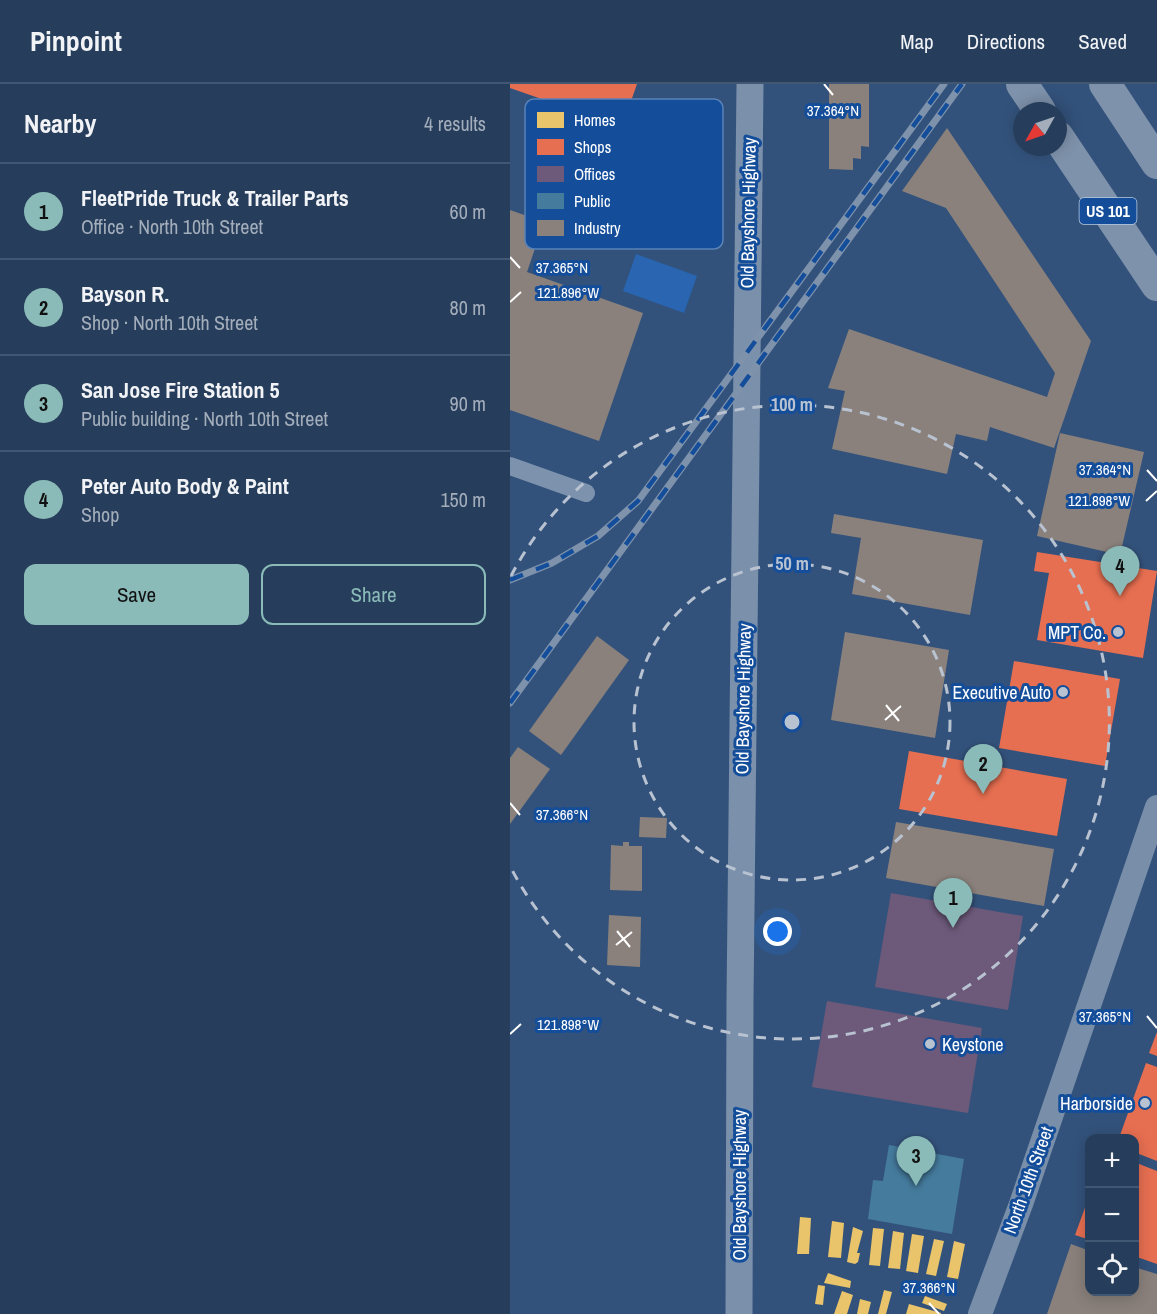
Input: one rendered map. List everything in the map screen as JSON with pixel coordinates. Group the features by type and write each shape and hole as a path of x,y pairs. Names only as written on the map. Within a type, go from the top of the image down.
{"highway":[{"path":"1022,84 1034,102"},
{"path":"1105,84 1157,163"},
{"name":"US 101","path":"1067,150 1157,285"}],"main road":[{"name":"Old Bayshore Highway","path":"739,1314 750,84"},
{"name":"North 10th Street","path":"980,1314 1021,1204 1157,807"}],"street":[{"path":"510,465 586,493"}],"shaded area":[{"path":"636,254 697,276 684,313 623,291"}],"building: Homes":[{"path":"800,1217 811,1218 809,1254 797,1254"},
{"path":"832,1221 844,1223 841,1258 828,1257"},
{"path":"853,1227 863,1231 857,1253 860,1253 858,1262 855,1264 847,1262"},
{"path":"873,1228 884,1229 880,1266 869,1265"},
{"path":"893,1231 904,1233 900,1269 888,1268"},
{"path":"912,1234 924,1236 918,1273 906,1271"},
{"path":"934,1239 944,1241 936,1276 926,1274"},
{"path":"954,1241 965,1244 958,1279 947,1277"},
{"path":"828,1273 851,1281 850,1288 824,1283"},
{"path":"818,1285 825,1286 823,1305 815,1304"},
{"path":"884,1290 892,1292 886,1314 878,1314"},
{"path":"842,1291 853,1295 847,1314 834,1314"},
{"path":"925,1296 947,1304 944,1311 922,1303"},
{"path":"860,1299 871,1302 868,1314 857,1314"},
{"path":"909,1304 941,1313 941,1314 906,1314"}],"building: Shops":[{"path":"510,84 637,84 632,99 542,99 510,88"},
{"path":"1037,552 1157,571 1143,658 1037,640 1049,573 1034,571"},
{"path":"1014,661 1120,679 1105,766 999,748"},
{"path":"909,751 1067,779 1057,836 899,809"},
{"path":"1157,1032 1157,1056 1149,1053"},
{"name":"Harborside","path":"1146,1063 1157,1067 1157,1161 1139,1154 1139,1134 1120,1134"},
{"path":"1139,1164 1157,1171 1157,1264 1139,1258"},
{"path":"1085,1208 1085,1238 1075,1235"}],"building: Offices":[{"path":"891,893 1023,916 1008,1010 875,987"},
{"path":"827,1001 982,1028 968,1113 812,1087"}],"building: Public":[{"path":"889,1145 964,1159 952,1234 868,1219 873,1180 883,1181"}],"building: Industry":[{"path":"829,84 869,84 869,147 861,146 861,159 853,158 853,170 829,169"},
{"path":"947,128 1091,341 1054,448 990,427 987,441 956,434 947,474 832,449 845,391 828,388 849,329 1047,397 1055,373 946,208 902,191"},
{"path":"510,210 525,215 525,249 535,249 527,272 643,313 599,441 510,410"},
{"path":"1060,433 1144,452 1120,555 1037,536"},
{"path":"834,514 983,540 970,615 852,594 861,538 831,533"},
{"path":"845,632 949,650 935,738 831,720"},
{"path":"597,636 629,660 561,755 529,731"},
{"path":"518,747 550,769 510,824 510,758"},
{"path":"640,817 667,818 666,838 639,837"},
{"path":"896,822 1054,849 1044,906 886,878"},
{"path":"623,842 629,842 629,846 642,846 642,891 610,890 611,845 623,846"},
{"path":"609,915 641,917 640,967 607,965"},
{"path":"1071,1244 1085,1249 1085,1296 1139,1296 1139,1269 1157,1274 1157,1314 1047,1314"}],"railway":[{"path":"510,580 552,563 598,536 638,501 944,84"},
{"path":"510,703 962,84"}],"place":[{"name":"Peter Auto Body & Paint","path":"1120,596"},
{"name":"MPT Co.","path":"1118,632"},
{"name":"Executive Auto","path":"1063,692"},
{"name":"Bayson R.","path":"983,794"},
{"name":"FleetPride Truck & Trailer Parts","path":"953,928"},
{"name":"Keystone","path":"930,1044"},
{"name":"Harborside","path":"1145,1103"},
{"name":"San Jose Fire Station 5","path":"916,1186"}]}
